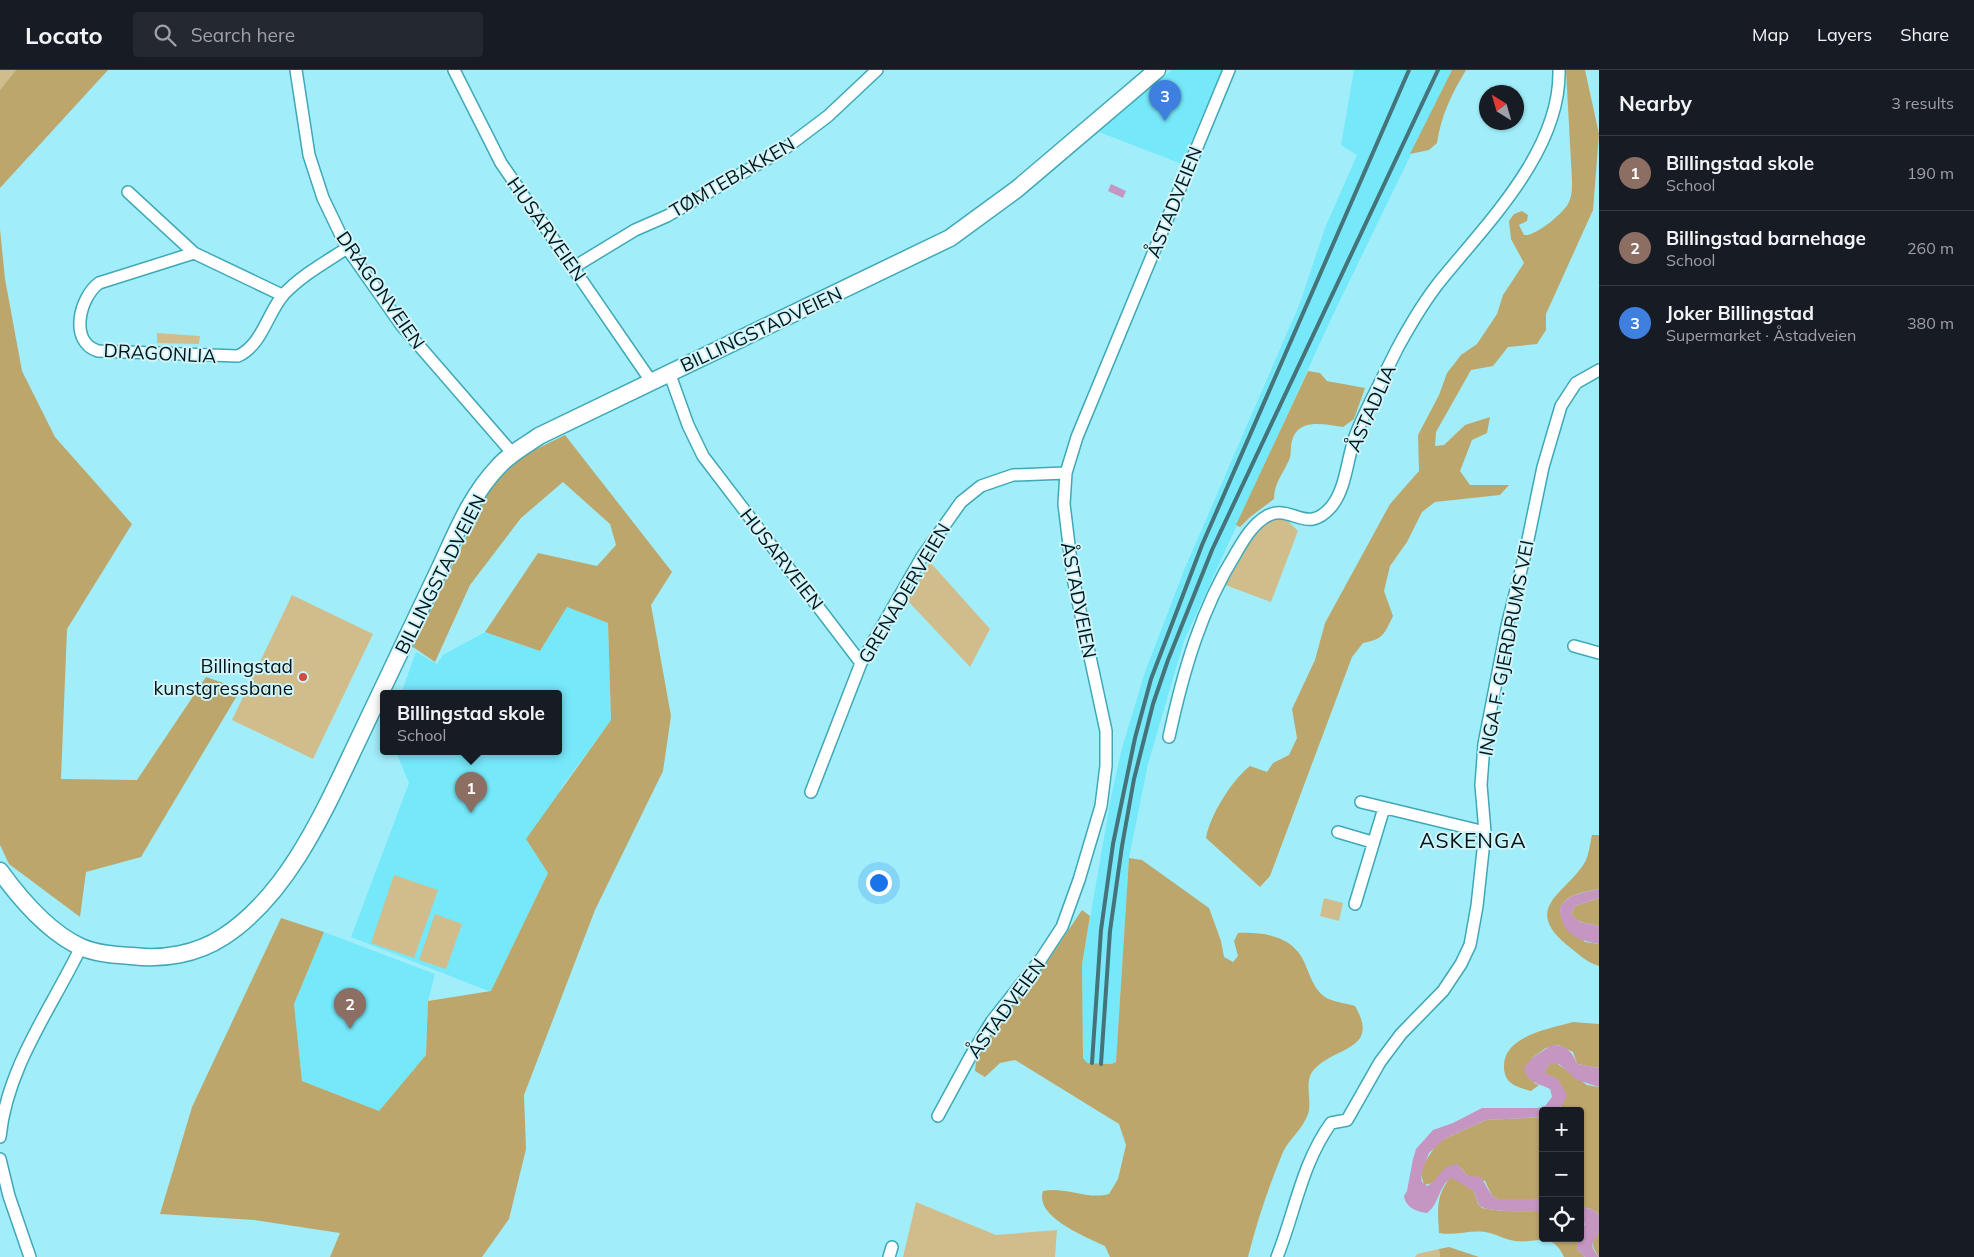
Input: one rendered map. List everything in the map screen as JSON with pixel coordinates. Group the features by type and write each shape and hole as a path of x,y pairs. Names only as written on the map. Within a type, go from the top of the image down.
{"main road":[{"name":"BILLINGSTADVEIEN","path":"382,690 462,520 498,467 513,454 540,436 669,372 950,238 1017,189 1157,70"},
{"name":"BILLINGSTADVEIEN","path":"0,871 22,901 55,930 81,947 106,954 152,958 191,952 222,938 251,916 274,890 307,840 332,795 380,693"}],"street":[{"name":"DRAGONVEIEN","path":"296,70 309,155 322,198 348,248 402,326 513,454"},
{"name":"HUSARVEIEN","path":"454,70 501,163 651,381"},
{"name":"TØMTEBAKKEN","path":"574,267 636,230 667,216 783,150 828,116 877,70"},
{"name":"ÅSTADVEIEN","path":"938,1116 992,1021 1041,960 1062,927 1079,880 1101,806 1106,766 1106,731 1068,547 1064,504 1066,473 1077,437 1229,70"},
{"name":"ÅSTADLIA","path":"1169,737 1199,625 1227,566 1249,532 1269,515 1283,513 1307,521 1315,519 1332,506 1344,477 1356,433 1412,323 1441,281 1515,189 1536,153 1556,104 1559,70"},
{"path":"128,192 194,252 282,295"},
{"name":"DRAGONLIA","path":"194,252 100,283 92,289 85,301 79,332 86,345 98,352 238,356 252,347 282,295 296,282 348,248"},
{"name":"INGA F. GJERDRUMS VEI","path":"1277,1257 1305,1170 1319,1139 1331,1123 1347,1120 1380,1062 1401,1034 1443,991 1461,964 1470,945 1477,906 1485,832 1481,785 1484,744 1507,626 1526,554 1543,467 1561,406 1570,390 1586,376 1599,370"},
{"name":"HUSARVEIEN","path":"669,372 688,425 703,456 861,662"},
{"name":"GRENADERVEIEN","path":"811,792 861,662 922,557 961,502 982,486 1013,475 1066,473"},
{"path":"1574,646 1599,653"},
{"path":"1361,802 1485,832"},
{"path":"1355,904 1372,842 1384,808"},
{"path":"1338,832 1372,842"},
{"path":"0,1137 6,1098 20,1064 81,947"},
{"path":"0,1159 8,1196 30,1257"}],"shaded area":[{"path":"0,70 16,70 0,90"},
{"path":"16,70 108,70 0,188 0,90"},
{"path":"1172,70 1222,70 1182,164 1099,132"},
{"path":"1354,70 1452,70 1331,319 1184,641 1148,764 1129,858 1116,1062 1111,1064 1086,1063 1083,1058 1082,965 1111,797 1122,748 1145,672 1185,568 1300,303 1325,228 1357,155 1341,145"},
{"path":"1452,70 1466,70 1448,105 1441,123 1437,143 1429,150 1410,154"},
{"path":"1566,70 1585,70 1599,134 1593,210 1546,314 1546,330 1537,344 1508,347 1493,366 1471,370 1436,432 1435,446 1444,445 1465,425 1490,417 1487,433 1472,440 1460,471 1470,485 1509,485 1500,495 1435,502 1422,512 1407,542 1390,566 1384,591 1393,616 1382,635 1375,640 1363,643 1352,657 1270,876 1260,887 1206,838 1208,829 1229,789 1243,772 1250,766 1267,772 1273,763 1289,755 1297,738 1292,709 1315,660 1325,623 1390,504 1419,471 1418,435 1439,395 1447,373 1461,355 1477,344 1497,314 1503,295 1524,263 1511,239 1509,221 1514,214 1522,211 1528,215 1527,221 1519,225 1524,235 1529,235 1554,219 1569,201 1572,193 1572,181"},
{"path":"1111,184 1126,191 1123,198 1108,191"},
{"path":"0,229 5,279 22,371 55,437 132,524 67,629 61,779 137,780 206,677 241,689 141,857 86,872 80,917 9,864 0,845"},
{"path":"157,333 200,336 199,344 157,343"},
{"path":"1308,371 1320,373 1327,381 1365,388 1354,419 1343,427 1313,424 1300,428 1295,433 1292,441 1290,458 1277,483 1274,499 1240,527 1236,525"},
{"path":"565,435 672,572 651,605 671,716 663,771 595,910 524,1095 526,1149 509,1219 482,1257 330,1257 340,1233 254,1220 160,1214 192,1107 281,918 324,932 294,1004 302,1081 379,1111 426,1055 428,1001 491,991 548,873 526,839 611,720 608,623 567,607 540,651 485,632 538,553 597,566 616,545 610,524 563,482 521,518 470,585 435,662 413,647 489,490 520,457"},
{"path":"1278,518 1286,519 1298,531 1271,602 1225,585 1254,536 1270,522"},
{"path":"930,562 990,629 970,667 907,600"},
{"name":"Billingstad kunstgressbane","path":"292,595 373,634 313,759 232,720"},
{"path":"567,607 608,623 611,720 561,788 548,873 491,992 351,937 409,783 397,755 562,755 562,690 402,690 416,652 437,664 443,655 485,632 540,651"},
{"path":"1592,835 1599,835 1599,889 1569,898 1561,906 1560,912 1585,942 1599,944 1599,966 1586,960 1567,945 1554,932 1548,920 1548,910 1552,901 1585,862"},
{"path":"1129,858 1142,860 1209,908 1221,941 1224,957 1233,962 1238,956 1234,941 1238,933 1265,934 1281,939 1296,949 1320,993 1331,1000 1355,1006 1362,1021 1362,1032 1358,1040 1320,1064 1310,1076 1309,1110 1307,1116 1283,1152 1255,1230 1248,1257 1110,1257 1105,1246 1064,1225 1054,1217 1046,1209 1042,1200 1043,1191 1051,1190 1092,1195 1109,1194 1118,1179 1126,1145 1119,1124 1015,1060 1000,1063 985,1077 975,1071 977,1052 1047,962 1082,910 1090,916 1082,965 1083,1058 1087,1063 1111,1064 1116,1062"},
{"path":"394,875 438,890 414,958 371,943"},
{"path":"1599,889 1599,898 1575,906 1571,914 1580,922 1599,926 1599,944 1586,941 1570,933 1563,923 1560,910 1570,897"},
{"path":"1324,898 1343,903 1339,921 1320,916"},
{"path":"1599,898 1599,926 1576,920 1571,914 1575,906"},
{"path":"435,914 462,924 446,969 419,960"},
{"path":"324,932 435,974 428,1001 426,1055 379,1111 302,1081 294,1004"},
{"path":"1573,1022 1599,1024 1599,1068 1577,1064 1573,1052 1558,1045 1546,1048 1532,1058 1534,1083 1539,1085 1531,1091 1510,1082 1504,1068 1505,1057 1511,1048 1519,1041 1540,1031"},
{"path":"1552,1045 1561,1046 1568,1050 1577,1064 1599,1068 1599,1087 1577,1080 1559,1064 1549,1064 1545,1073 1558,1079 1567,1095 1560,1107 1541,1107 1545,1106 1552,1097 1550,1089 1530,1080 1525,1073 1524,1068 1532,1058"},
{"path":"1555,1062 1587,1085 1599,1087 1599,1215 1592,1209 1584,1208 1584,1107 1561,1107 1553,1077 1544,1073 1549,1064"},
{"path":"1482,1108 1539,1108 1539,1117 1486,1120 1444,1139 1429,1153 1421,1174 1422,1182 1427,1186 1443,1170 1457,1164 1468,1176 1481,1177 1492,1196 1498,1199 1539,1199 1539,1212 1484,1208 1479,1205 1474,1191 1452,1178 1444,1185 1434,1205 1427,1213 1409,1206 1404,1196 1407,1191 1416,1149 1433,1130 1453,1123"},
{"path":"1539,1117 1539,1199 1498,1199 1492,1196 1485,1181 1468,1176 1460,1167 1433,1183 1424,1185 1421,1174 1423,1165 1436,1145 1444,1139 1486,1120"},
{"path":"1450,1178 1455,1178 1474,1191 1478,1204 1482,1208 1502,1211 1539,1212 1539,1240 1515,1241 1485,1232 1439,1233 1438,1211 1445,1185"},
{"path":"916,1202 996,1235 1057,1230 1055,1257 903,1257"},
{"path":"1584,1208 1592,1209 1599,1215 1599,1232 1593,1242 1593,1247 1599,1257 1585,1257 1577,1250 1577,1242 1584,1242"},
{"path":"1599,1232 1599,1257 1593,1241"},
{"path":"1551,1242 1577,1242 1577,1250 1585,1257 1564,1257"},
{"path":"1449,1247 1479,1257 1440,1257 1439,1249"},
{"path":"1439,1249 1440,1257 1415,1257 1417,1254"}],"railway":[{"path":"1092,1063 1101,930 1113,844 1135,738 1151,679 1202,545 1409,70"},
{"path":"1101,1064 1110,931 1122,846 1134,779 1153,704 1168,660 1212,550 1438,70"}],"place":[{"name":"Joker Billingstad","path":"1165,121"},
{"name":"Billingstad kunstgressbane","path":"303,677"},
{"name":"Billingstad skole","path":"471,813"},
{"name":"Billingstad barnehage","path":"350,1029"}],"district":[{"name":"ASKENGA","path":"1473,841"}]}
